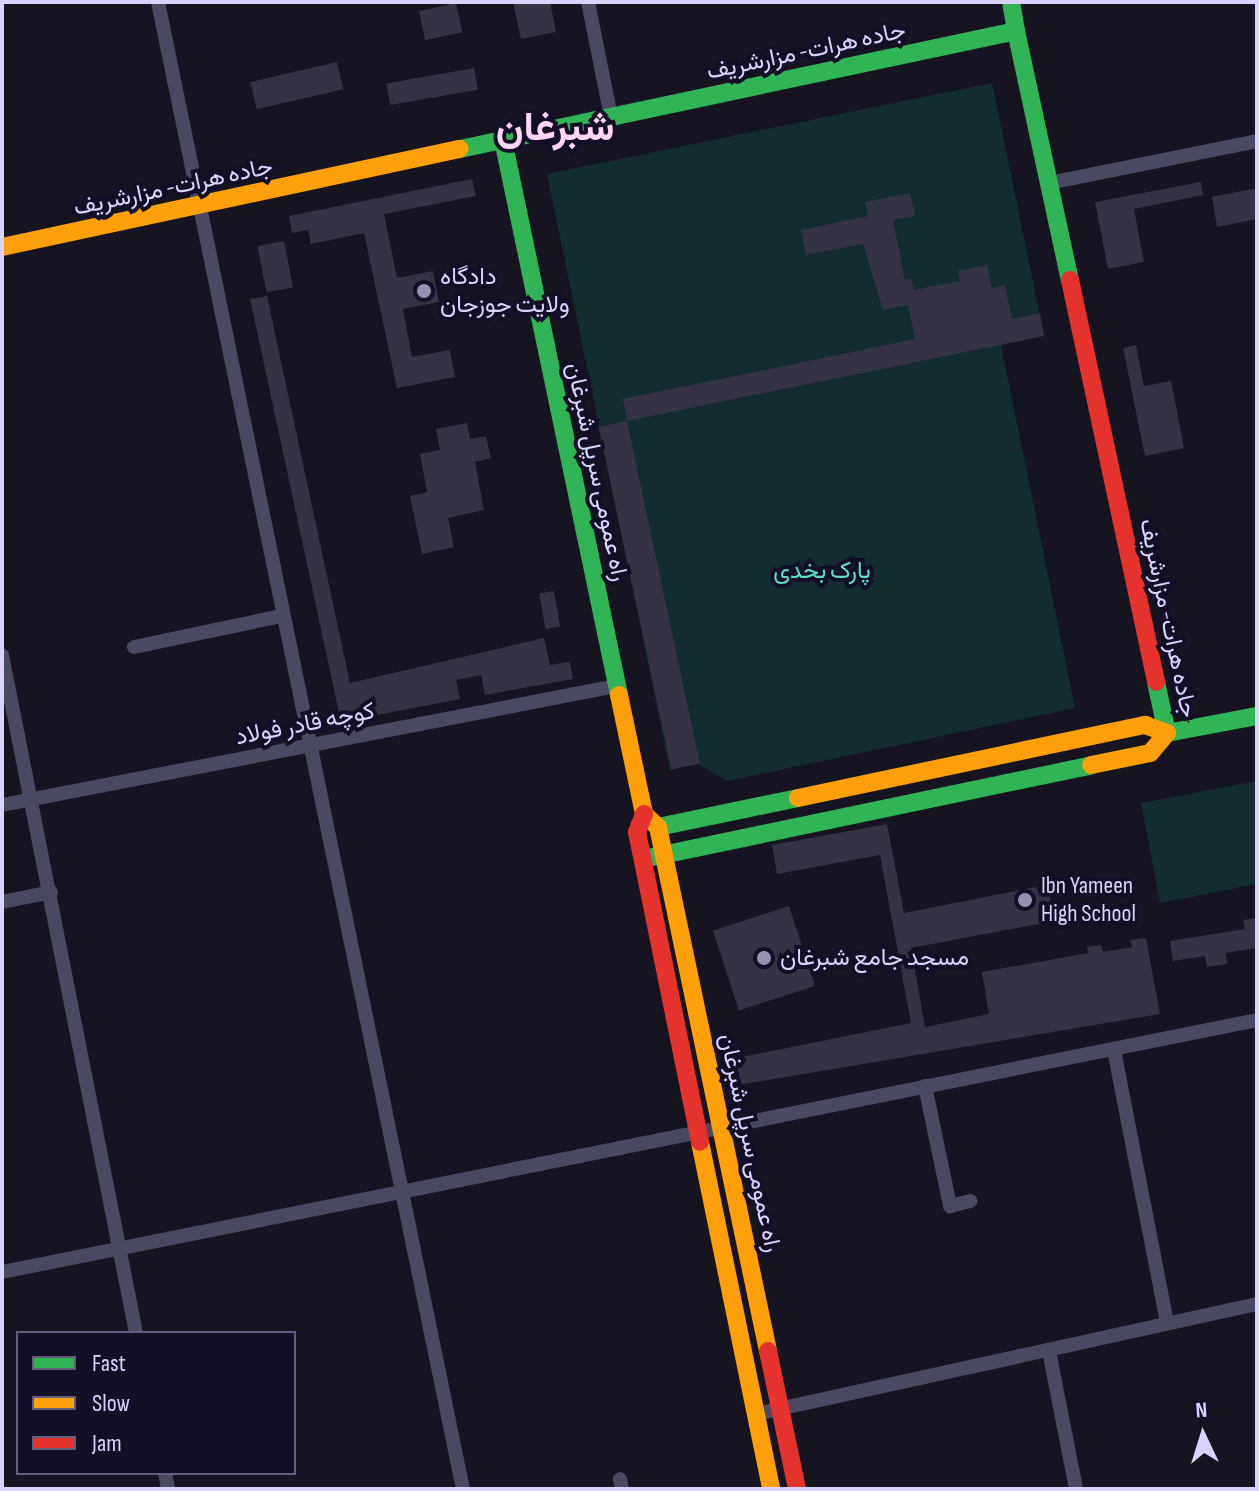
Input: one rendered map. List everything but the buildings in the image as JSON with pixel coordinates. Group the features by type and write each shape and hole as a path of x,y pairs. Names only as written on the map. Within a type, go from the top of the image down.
{"main road":[{"path":"1011,2 1016,31"},
{"name":"جاده هرات- مزارشریف","path":"2,247 1016,31 1167,733 1257,716"},
{"name":"راه عمومی سرپل شبرغان","path":"503,140 616,686 651,821 664,855 797,1489"},
{"path":"643,859 1150,753 1167,733 1145,725 651,821"},
{"name":"راه عمومی سرپل شبرغان","path":"651,821 637,832 771,1489"}],"street":[{"path":"158,2 281,616 463,1489"},
{"path":"588,2 611,117"},
{"path":"1049,183 1257,141"},
{"path":"134,647 281,616"},
{"path":"2,655 34,799 136,1331"},
{"name":"کوچه قادر فولاد","path":"2,805 616,686"},
{"path":"2,902 51,892"},
{"path":"2,1272 402,1189 1257,1020"},
{"path":"1114,1050 1167,1323"},
{"path":"925,1086 950,1206 970,1201"},
{"path":"756,1414 1257,1304"},
{"path":"1049,1351 1076,1489"}],"green space":[{"name":"پارک بخدی","path":"992,83 1044,335 1001,345 1075,708 727,781 698,764 670,770 547,174"},
{"path":"1257,781 1257,884 1160,903 1141,803"}],"traffic: fast":[{"path":"1011,2 1016,31"},
{"path":"460,149 1016,31 1070,280"},
{"path":"503,140 619,695"},
{"path":"1156,682 1167,733 1257,716"},
{"path":"643,859 1091,765"},
{"path":"658,827 798,798"}],"traffic: slow":[{"path":"2,247 460,149"},
{"path":"619,695 644,814 658,827 768,1351"},
{"path":"798,798 1145,725 1167,733 1150,753 1091,765"},
{"path":"700,1142 771,1489"}],"traffic: jam":[{"path":"1070,280 1156,682"},
{"path":"644,814 637,832 700,1142"},
{"path":"768,1351 797,1489"}],"place":[{"name":"دادگاه ولایت جوزجان","path":"424,291"},
{"name":"Ibn Yameen High School","path":"1025,900"},
{"name":"مسجد جامع شبرغان","path":"764,958"}],"district":[{"name":"شبرغان","path":"555,128"}]}
